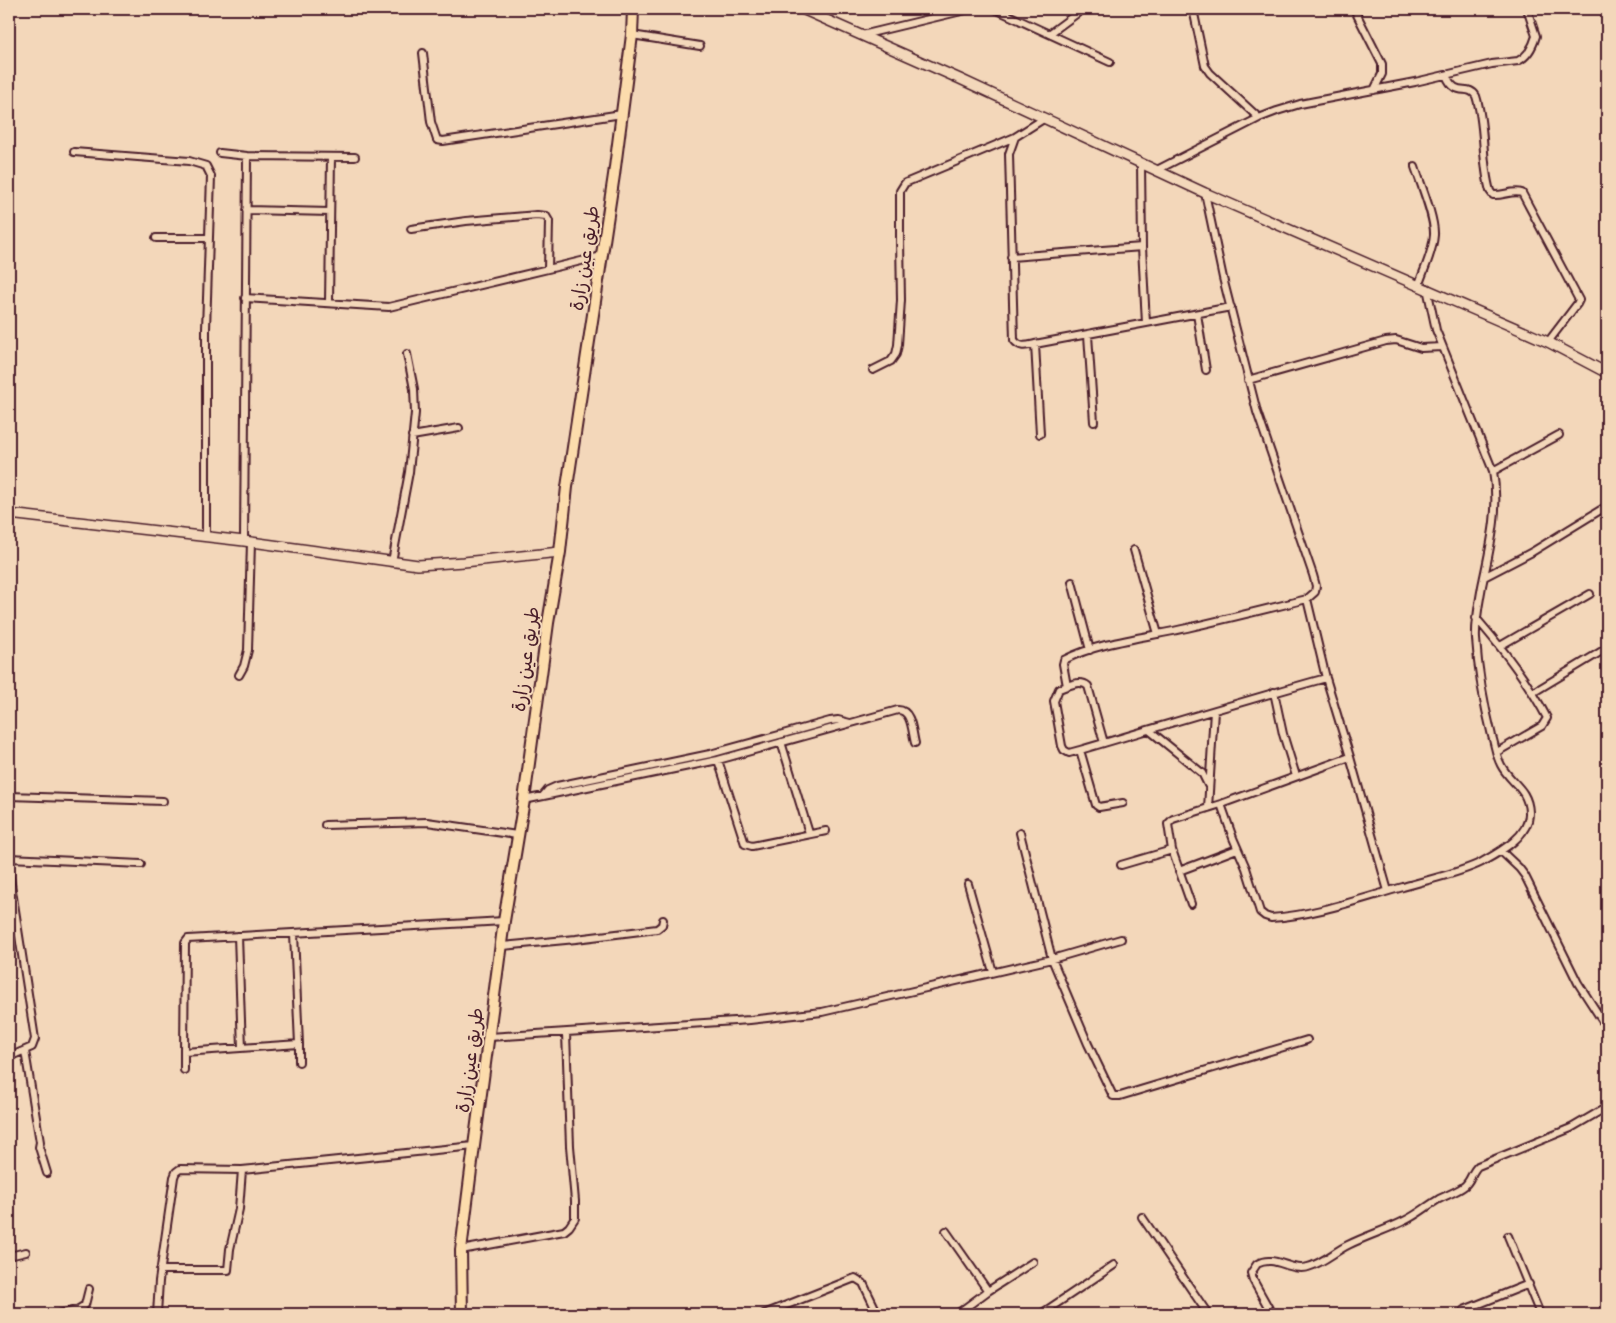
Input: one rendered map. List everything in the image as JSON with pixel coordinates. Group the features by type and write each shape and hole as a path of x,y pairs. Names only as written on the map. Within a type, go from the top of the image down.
{"main road":[{"name":"طريق عين زارة","path":"462,1314 461,1250 474,1146 490,1038 504,921 524,800 548,622 560,552 567,487 622,114 632,35 633,9"}],"street":[{"path":"802,9 1045,118 1205,193 1423,286 1548,342 1607,373"},
{"path":"861,35 970,9"},
{"path":"995,9 1110,62"},
{"path":"1049,34 1083,9"},
{"path":"1193,9 1205,66 1258,118"},
{"path":"1354,9 1382,64 1382,74 1374,90"},
{"path":"1157,170 1258,118 1300,104 1492,64 1518,62 1523,59 1536,36 1527,9"},
{"path":"632,35 700,46"},
{"path":"423,53 431,122 437,140 444,141 622,114"},
{"path":"1446,75 1453,88 1470,91 1476,96 1483,124 1484,156 1490,191 1493,195 1517,191 1522,192 1554,255 1577,294 1579,300 1577,304 1548,342"},
{"path":"873,370 891,361 896,354 898,345 901,300 900,191 905,183 1015,136 1045,118"},
{"path":"1015,136 1009,154 1014,340 1017,344 1022,346 1088,335 1231,307"},
{"path":"74,152 189,161 206,166 210,176 206,537"},
{"path":"220,153 247,156 355,157"},
{"path":"239,675 244,666 248,650 245,298 247,156"},
{"path":"329,302 331,157"},
{"path":"1141,164 1142,247 1146,323"},
{"path":"1221,804 1246,868 1260,912 1265,916 1279,917 1339,906 1462,870 1481,862 1501,850 1519,836 1527,826 1529,814 1527,800 1522,790 1500,764 1487,713 1476,638 1476,618 1497,501 1493,471 1442,347 1423,286 1434,233 1415,167"},
{"path":"1067,686 1064,660 1090,650 1307,599 1315,592 1314,580 1270,453 1248,380 1205,193"},
{"path":"246,210 330,212"},
{"path":"411,229 524,216 546,216 549,221 548,269"},
{"path":"156,238 208,238"},
{"path":"1011,258 1142,247"},
{"path":"245,298 389,307 602,256"},
{"path":"1198,314 1206,370"},
{"path":"1088,335 1094,422"},
{"path":"1248,380 1386,341 1396,340 1421,348 1442,347"},
{"path":"1035,344 1040,434"},
{"path":"392,562 408,472 415,401 407,354"},
{"path":"412,436 459,428"},
{"path":"1493,471 1559,435"},
{"path":"1484,577 1532,552 1607,506"},
{"path":"9,514 247,542 418,565 560,552"},
{"path":"1134,550 1158,634"},
{"path":"1072,582 1090,650"},
{"path":"1500,646 1590,594"},
{"path":"1307,599 1326,678 1388,891"},
{"path":"1476,618 1500,646 1534,692 1548,718 1542,726 1497,752"},
{"path":"1534,692 1607,648"},
{"path":"1104,743 1088,686 1079,682 1059,689 1054,701 1062,746 1069,753 1080,750 1214,711 1274,692 1326,678"},
{"path":"1274,692 1283,734 1296,776"},
{"path":"524,800 718,760 903,710 908,714 914,743"},
{"path":"1208,808 1214,711"},
{"path":"543,796 548,790 557,786 710,754 830,721 851,723"},
{"path":"1149,730 1202,773 1208,786"},
{"path":"782,742 809,834"},
{"path":"1080,750 1096,805 1103,808 1123,803"},
{"path":"1191,904 1172,850 1168,824 1173,819 1221,804 1350,757"},
{"path":"718,760 745,844 752,846 826,831"},
{"path":"9,796 163,801"},
{"path":"325,825 427,822 518,835"},
{"path":"1020,833 1052,959 1088,1044 1113,1096 1307,1040"},
{"path":"1179,870 1237,849"},
{"path":"1121,865 1172,850"},
{"path":"1501,850 1525,876 1578,983 1607,1028"},
{"path":"9,858 141,864"},
{"path":"9,871 35,1038 32,1047 9,1057"},
{"path":"968,884 993,972"},
{"path":"502,946 657,929 662,925 663,920"},
{"path":"184,1070 186,941 238,936 504,921"},
{"path":"294,934 299,1062"},
{"path":"238,936 242,1048"},
{"path":"490,1038 792,1016 822,1012 1052,959 1121,939"},
{"path":"461,1250 564,1231 575,1218 566,1033"},
{"path":"184,1052 299,1044"},
{"path":"25,1051 40,1142 39,1147 47,1173"},
{"path":"1272,1314 1253,1280 1251,1273 1257,1264 1270,1260 1289,1267 1305,1268 1325,1260 1346,1246 1404,1221 1441,1198 1464,1187 1478,1166 1562,1131 1607,1107"},
{"path":"157,1314 160,1270 174,1177 180,1169 242,1170 474,1146"},
{"path":"160,1270 228,1270 230,1249 239,1209 242,1170"},
{"path":"1142,1217 1208,1314"},
{"path":"946,1231 988,1290"},
{"path":"1508,1236 1540,1314"},
{"path":"9,1256 26,1252"},
{"path":"961,1313 988,1290 1033,1262"},
{"path":"1041,1314 1114,1265"},
{"path":"764,1314 855,1278 863,1283 878,1314"},
{"path":"1464,1310 1529,1284"},
{"path":"60,1314 78,1310 85,1305 89,1289"}]}
